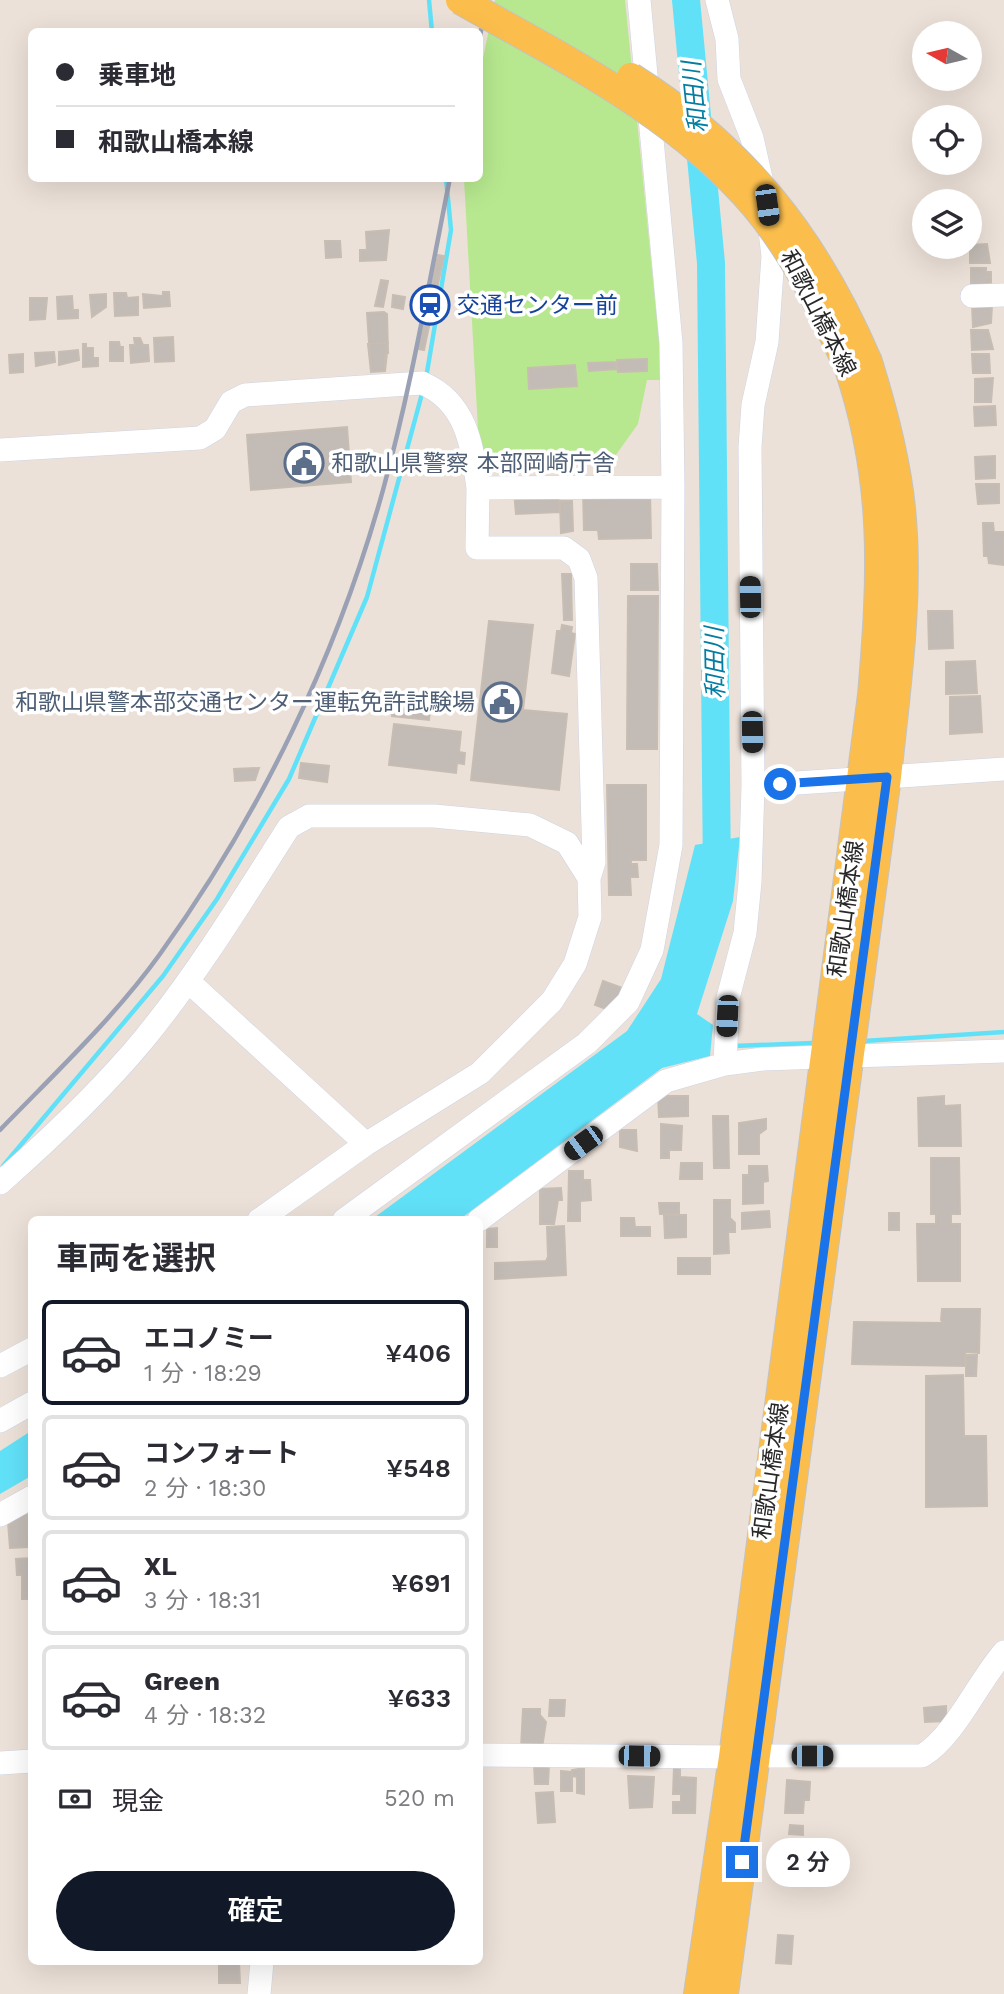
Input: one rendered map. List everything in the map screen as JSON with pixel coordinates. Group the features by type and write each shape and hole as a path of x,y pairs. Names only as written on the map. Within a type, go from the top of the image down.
{"main road":[{"name":"和歌山橋本線","path":"460,0 632,100 720,169 755,206 783,242 824,315 858,364"},
{"name":"和歌山橋本線","path":"498,0 596,55 671,103 748,170 796,230 833,286 858,364 891,444 902,522 904,596 875,777 745,1756 723,1994"},
{"name":"和歌山橋本線","path":"698,1994 745,1756"}],"street":[{"path":"349,1216 587,1043 628,1002 652,950 671,845 673,487 671,343 639,0"},
{"path":"717,0 727,39 729,79 752,138 767,205 773,256 767,342 753,405 750,447 752,786 749,895 745,933 728,998 725,1064"},
{"path":"972,296 1004,295"},
{"path":"0,450 200,438 215,429 230,402 245,395 422,383 452,406 471,436 478,488 477,548 564,548 579,559 586,578 594,862 589,878 590,917 575,964 552,1001 481,1073 366,1144 265,1216"},
{"path":"478,488 673,487"},
{"path":"752,786 1004,769"},
{"path":"0,1183 46,1143 142,1041 188,981 289,827 309,816 434,816 530,825 567,842 589,878"},
{"path":"188,981 366,1144"},
{"path":"483,1217 666,1081 725,1064 763,1059 1004,1051"},
{"path":"0,1366 28,1351"},
{"path":"0,1422 28,1405"},
{"path":"0,1515 28,1499"},
{"path":"483,1755 922,1756 937,1747 985,1674 1004,1652"},
{"path":"0,1763 28,1760"},
{"path":"259,1994 262,1965"}],"green space":[{"path":"495,0 625,0 663,380 647,380 638,424 613,459 497,465 479,447 464,182 483,182 483,58"}],"water":[{"path":"740,837 733,901 697,1014 713,1025 710,1056 662,1068 464,1216 376,1216 627,1031 661,979 695,845"},
{"path":"28,1433 28,1478 0,1494 0,1451"}],"building":[{"path":"389,230 386,260 360,261 360,250 367,250 366,232"},
{"path":"325,241 340,241 341,257 326,258"},
{"path":"982,244 987,244 990,263 970,263 970,259 982,259"},
{"path":"438,255 444,256 424,350 418,349"},
{"path":"971,268 986,268 986,272 991,272 991,285 971,286"},
{"path":"381,280 388,281 383,307 375,306"},
{"path":"163,292 169,292 170,306 144,308 143,294 163,296"},
{"path":"114,293 126,293 127,298 138,297 138,315 115,316"},
{"path":"106,294 106,307 92,317 90,295"},
{"path":"393,295 405,297 403,309 392,307"},
{"path":"72,296 73,310 78,310 78,318 58,319 57,297"},
{"path":"30,298 47,298 45,319 30,320"},
{"path":"972,305 992,305 991,323 973,327"},
{"path":"367,313 387,314 388,353 385,353 385,371 371,372"},
{"path":"971,330 988,330 993,349 972,350"},
{"path":"173,337 174,361 155,362 154,338"},
{"path":"134,338 140,338 143,345 148,345 149,361 131,363 130,345 135,345"},
{"path":"110,342 119,342 120,347 123,347 123,361 110,361"},
{"path":"388,343 385,371 371,372 368,344"},
{"path":"83,344 86,344 86,348 93,348 93,358 98,358 98,366 83,367"},
{"path":"78,350 79,360 59,365 59,352"},
{"path":"54,352 55,362 36,366 35,353"},
{"path":"23,354 23,372 10,373 9,355"},
{"path":"972,354 989,354 990,373 973,373"},
{"path":"647,359 647,371 618,372 617,360"},
{"path":"616,362 616,369 589,371 588,363"},
{"path":"575,365 577,386 529,389 528,368"},
{"path":"993,378 991,402 975,402 975,379"},
{"path":"995,406 996,425 975,426 974,407"},
{"path":"347,427 351,482 251,490 247,435"},
{"path":"995,456 995,478 976,479 975,457"},
{"path":"976,484 999,484 999,503 978,504"},
{"path":"558,490 559,512 516,514 514,492"},
{"path":"650,491 651,538 599,539 598,530 584,530 583,492"},
{"path":"560,501 572,501 573,531 561,533"},
{"path":"983,523 993,523 994,532 1004,532 1004,565 989,563 988,556 984,556"},
{"path":"631,564 657,564 658,590 631,590"},
{"path":"562,574 571,574 572,620 564,620"},
{"path":"628,596 658,596 657,749 627,749"},
{"path":"928,611 952,611 953,648 929,649"},
{"path":"489,621 533,625 523,710 567,714 559,790 471,780"},
{"path":"562,625 572,627 571,633 575,634 569,676 552,673 557,631 561,631"},
{"path":"975,661 977,693 946,694 946,662"},
{"path":"980,696 982,732 950,734 950,697"},
{"path":"393,708 430,711 429,720 392,716"},
{"path":"394,724 461,732 459,752 465,753 464,764 457,763 456,773 389,765"},
{"path":"301,763 329,766 327,782 299,778"},
{"path":"259,768 255,780 235,781 234,769"},
{"path":"607,785 646,785 646,860 631,860 631,864 637,864 638,877 630,877 631,895 609,895"},
{"path":"603,981 625,989 609,1010 595,1005"},
{"path":"658,1096 688,1096 688,1116 659,1117"},
{"path":"944,1096 944,1106 960,1105 961,1146 919,1146 918,1098"},
{"path":"713,1116 728,1116 729,1168 714,1168"},
{"path":"766,1119 766,1129 759,1134 759,1154 739,1154 739,1123"},
{"path":"661,1124 682,1126 681,1150 669,1150 669,1158 661,1158"},
{"path":"620,1130 636,1130 637,1151 620,1147"},
{"path":"931,1158 959,1158 960,1214 951,1214 951,1224 960,1224 960,1281 918,1281 917,1224 936,1224 936,1214 931,1214"},
{"path":"681,1163 702,1163 702,1179 680,1179"},
{"path":"749,1166 767,1166 768,1181 763,1182 763,1203 743,1204 743,1175 749,1175"},
{"path":"569,1171 583,1171 583,1180 590,1180 591,1200 580,1201 580,1221 568,1221"},
{"path":"561,1188 562,1200 558,1200 554,1224 540,1224 540,1189"},
{"path":"714,1200 730,1200 730,1218 735,1223 735,1232 728,1232 729,1253 714,1254"},
{"path":"659,1203 679,1203 679,1214 660,1214"},
{"path":"769,1211 770,1227 742,1229 742,1213"},
{"path":"889,1213 899,1213 899,1230 889,1230"},
{"path":"664,1215 686,1215 686,1237 665,1238"},
{"path":"621,1218 634,1218 635,1227 650,1227 650,1236 621,1236"},
{"path":"564,1226 566,1275 495,1279 495,1263 546,1261 547,1227"},
{"path":"497,1228 497,1247 487,1247 487,1229"},
{"path":"678,1258 710,1258 710,1274 678,1274"},
{"path":"942,1309 980,1309 979,1353 965,1352 965,1366 852,1364 854,1322 944,1323 941,1320"},
{"path":"966,1355 977,1355 976,1376 966,1376"},
{"path":"963,1375 964,1436 986,1436 987,1506 926,1507 926,1376"},
{"path":"27,1514 28,1547 10,1548 8,1522 12,1522 12,1515"},
{"path":"28,1558 28,1599 22,1599 22,1575 17,1575 16,1559"},
{"path":"550,1700 565,1700 564,1716 549,1716"},
{"path":"946,1706 946,1721 925,1722 924,1708"},
{"path":"523,1709 540,1709 540,1715 546,1722 542,1748 521,1748"},
{"path":"549,1764 548,1784 535,1784 534,1765"},
{"path":"674,1767 680,1767 680,1777 696,1778 695,1813 673,1813 673,1802 681,1802 681,1794 673,1794"},
{"path":"584,1768 584,1794 577,1793 577,1777 572,1776 572,1770"},
{"path":"561,1771 572,1772 572,1791 561,1791"},
{"path":"628,1776 654,1777 652,1807 630,1808"},
{"path":"787,1780 810,1782 809,1800 804,1800 803,1813 785,1813"},
{"path":"553,1792 555,1822 538,1823 536,1793"},
{"path":"790,1825 803,1826 803,1835 789,1834"},
{"path":"778,1935 793,1936 791,1964 776,1963"},
{"path":"219,1965 239,1965 240,1983 219,1983"}],"waterway":[{"path":"429,0 432,28"},
{"name":"和田川","path":"686,0 711,263 717,878"},
{"path":"426,378 451,230 446,182"},
{"path":"3,1166 163,976 217,899 289,779 367,597 423,390"},
{"path":"864,1041 1004,1032"},
{"path":"734,1046 813,1043"}],"railway":[{"path":"482,28 487,0"},
{"path":"0,1130 103,1023 160,954 231,846 292,732 343,613 383,490 411,374 449,182"}],"place":[{"name":"交通センター前","path":"430,305"},
{"name":"和歌山県警察 本部岡崎庁舎","path":"304,463"},
{"name":"和歌山県警本部交通センター運転免許試験場","path":"502,702"}],"route":[{"path":"742,1862 887,777 780,784"}]}
